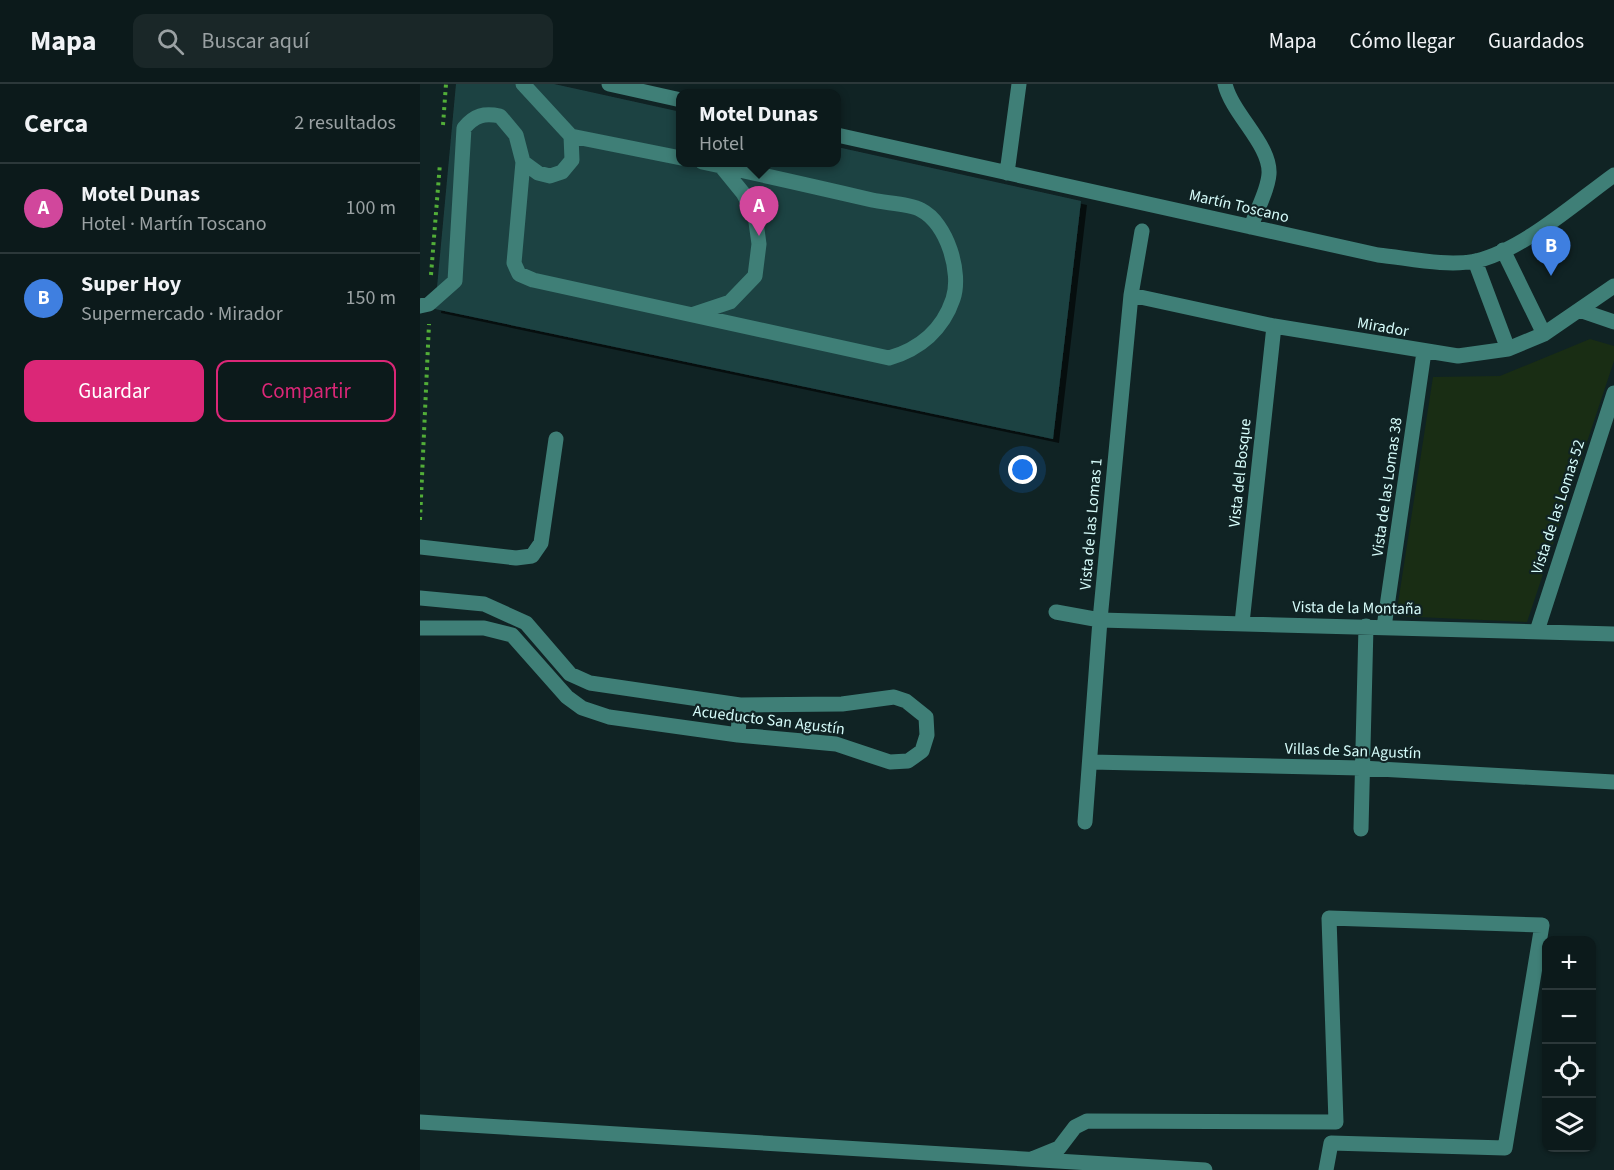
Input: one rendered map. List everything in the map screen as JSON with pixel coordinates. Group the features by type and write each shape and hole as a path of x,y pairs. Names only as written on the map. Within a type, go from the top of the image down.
{"street":[{"path":"523,84 571,136 676,157"},
{"path":"609,84 676,99"},
{"path":"1007,173 1018,84"},
{"path":"1225,84 1228,97 1268,159 1269,176 1251,227"},
{"path":"420,306 429,304 454,281 464,128 472,118 486,114 500,116 516,135 523,162 514,263 519,274 532,280 889,358 910,352 947,316 955,296 956,268 949,243 921,210 726,167"},
{"path":"523,162 537,173 550,176 562,172 572,160 571,136"},
{"name":"Martín Toscano","path":"841,136 1378,255 1445,262 1475,261 1503,250 1530,235 1614,176"},
{"path":"694,314 730,302 755,276 759,244 755,215 742,193 722,167"},
{"name":"Vista de las Lomas 1","path":"1085,822 1100,620 1131,295 1142,231"},
{"path":"1503,250 1544,334"},
{"path":"1475,261 1508,349"},
{"name":"Mirador","path":"1131,295 1274,327 1458,356 1508,349 1544,334 1614,286"},
{"path":"1580,310 1614,322"},
{"name":"Vista del Bosque","path":"1242,623 1274,327"},
{"name":"Vista de las Lomas 38","path":"1384,627 1424,352"},
{"name":"Vista de las Lomas 52","path":"1537,631 1614,393"},
{"path":"420,547 516,558 532,556 541,543 556,439"},
{"name":"Acueducto San Agustín","path":"420,598 484,604 526,623 570,674 590,683 740,705 842,704 869,699 894,698 906,701 926,717 927,735 922,751 908,760 890,762 836,744 738,735 609,717 582,708 559,689 512,635"},
{"name":"Vista de la Montaña","path":"1056,612 1100,620 1614,634"},
{"path":"420,628 484,628 512,635 526,623"},
{"path":"1361,829 1366,626"},
{"path":"738,735 740,705"},
{"name":"Villas de San Agustín","path":"1091,762 1362,768 1614,782"},
{"path":"1032,1159 1059,1148 1075,1127 1087,1121 1336,1122 1329,918 1542,925 1505,1148 1331,1143 1326,1170"},
{"path":"420,1122 1032,1159 1072,1166 1205,1170"}],"green space":[{"path":"1590,339 1614,346 1614,361 1527,622 1396,616 1433,377 1500,376"}],"building":[{"path":"456,84 554,84 676,111 676,167 841,167 841,148 1081,201 1053,439 435,309"}],"place":[{"name":"Motel Dunas","path":"759,236"},
{"name":"Super Hoy","path":"1551,276"}]}
